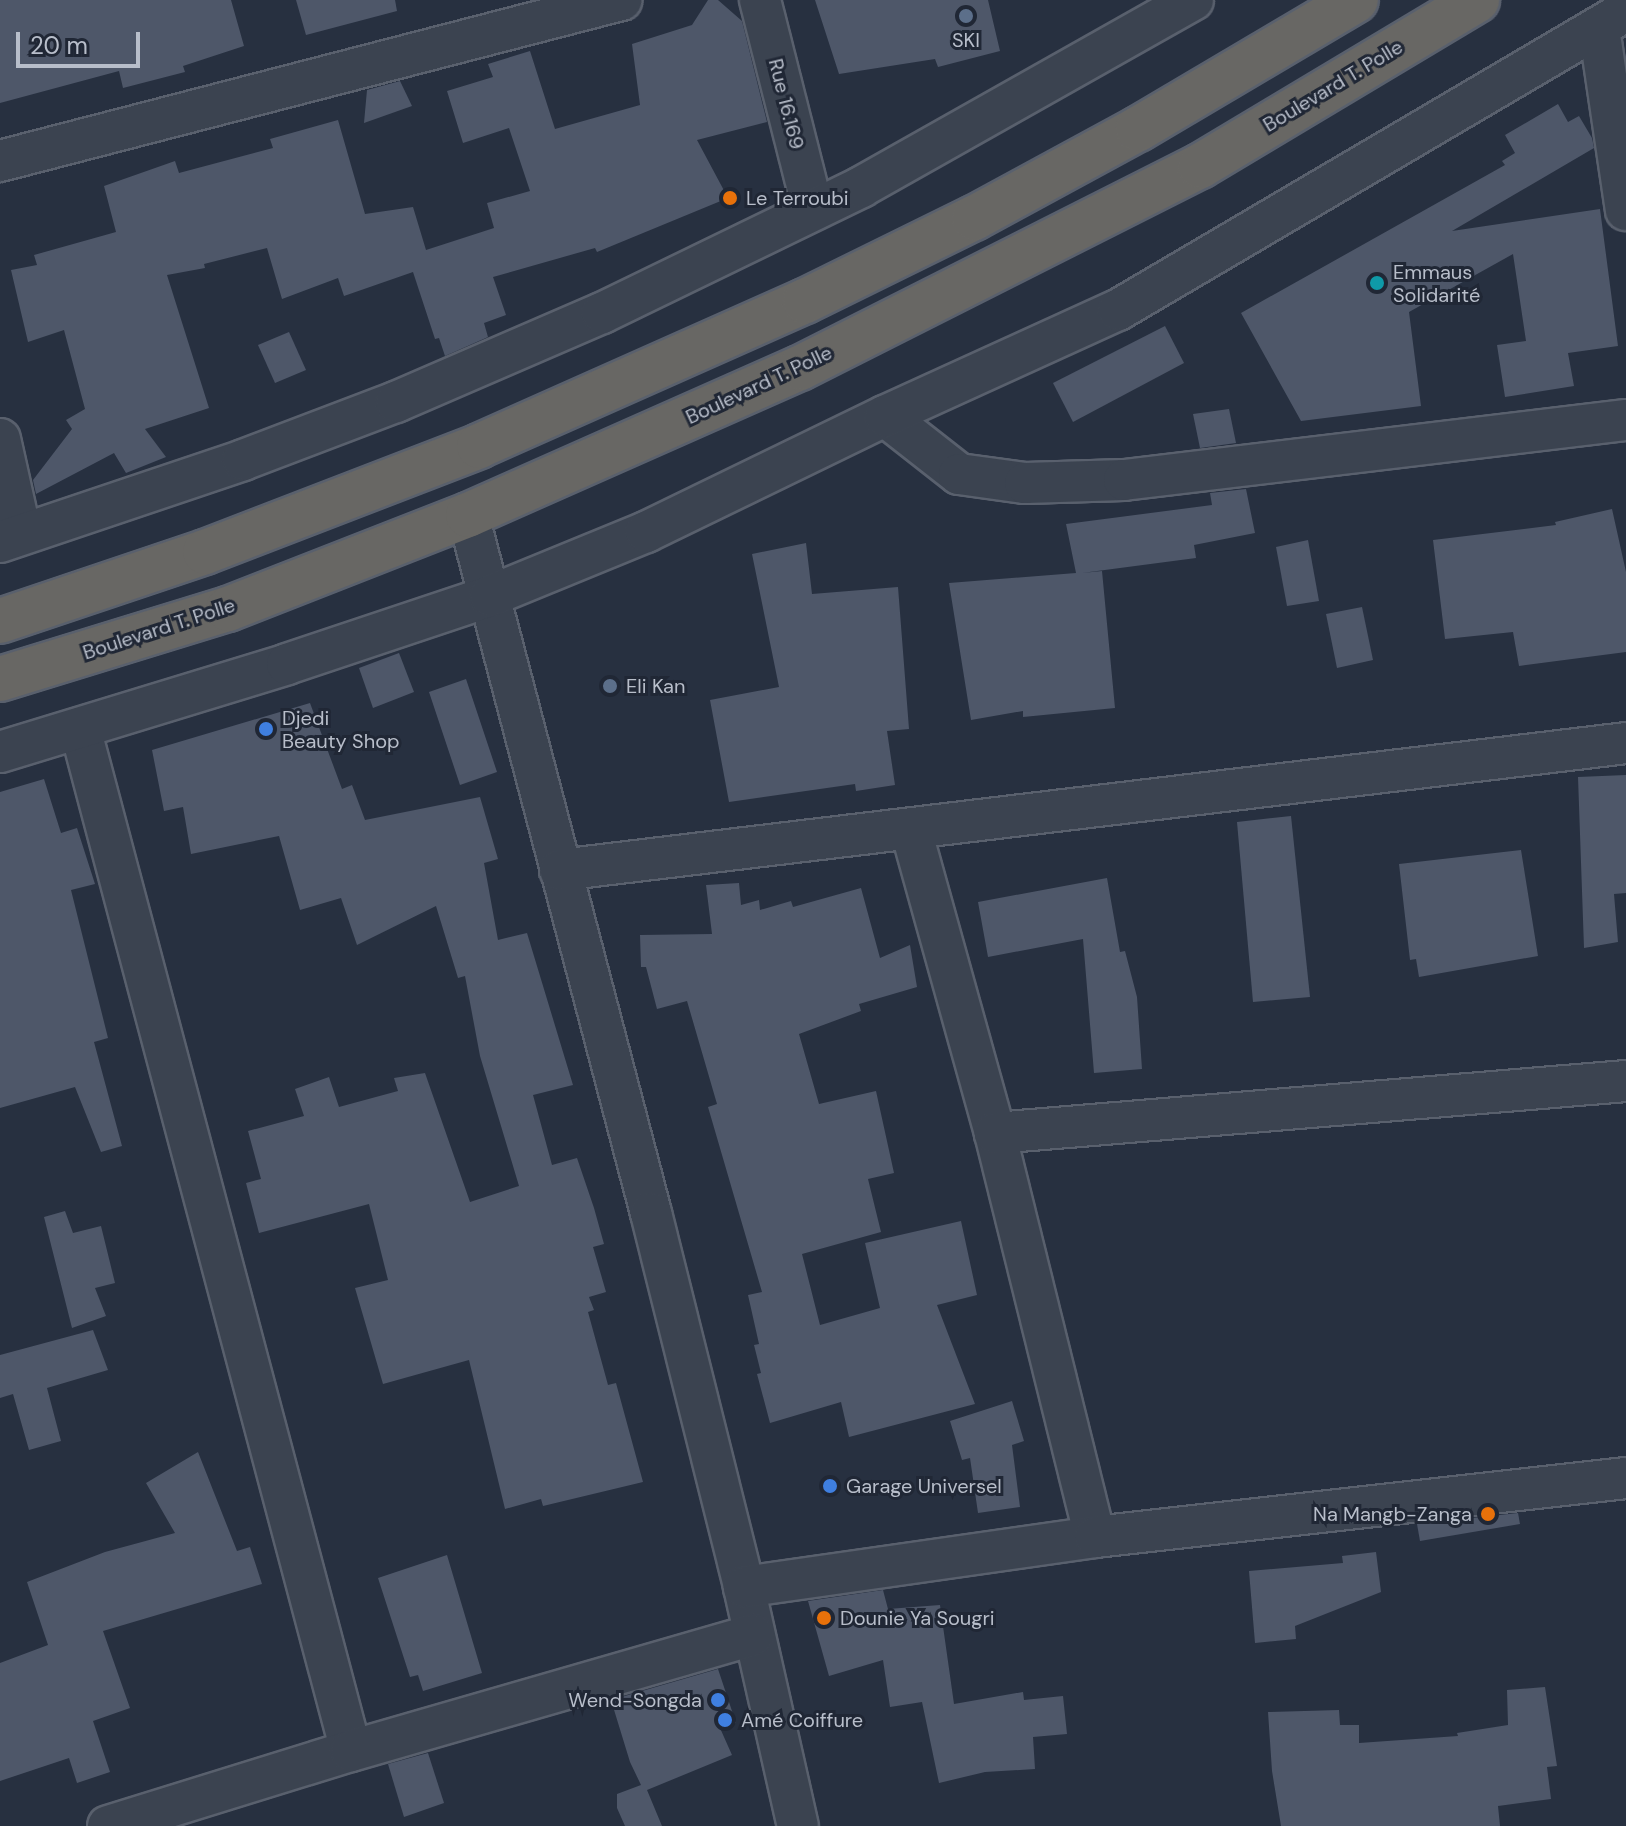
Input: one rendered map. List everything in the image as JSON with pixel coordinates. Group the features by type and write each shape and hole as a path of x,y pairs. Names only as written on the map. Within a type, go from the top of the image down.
{"highway":[{"path":"0,621 205,552 479,446 777,314 974,218 1097,152 1356,0"},
{"name":"Boulevard T. Polle","path":"0,679 228,609 468,515 800,368 1200,166 1477,0"}],"street":[{"path":"0,161 621,0"},
{"name":"Rue 16.169","path":"760,0 813,209"},
{"path":"0,439 10,538 243,460 396,402 602,313 861,187 1193,0"},
{"path":"0,752 490,596 646,532 885,416 1118,310 1613,19 1626,210"},
{"path":"885,416 959,474 1025,483 1124,480 1626,420"},
{"path":"468,515 648,1198 744,1587 798,1826"},
{"path":"80,728 351,1751"},
{"path":"560,870 1626,743"},
{"path":"911,830 995,1133 1095,1537"},
{"path":"995,1133 1626,1081"},
{"path":"744,1587 1095,1537 1626,1478"},
{"path":"108,1826 351,1751 754,1635"}],"building":[{"path":"0,0 231,0 244,46 183,66 185,72 123,88 119,71 0,103"},
{"path":"296,0 395,0 397,11 306,35"},
{"path":"708,0 718,0 742,21 767,122 697,140 728,198 597,252 595,248 493,277 506,315 484,323 488,337 445,356 439,338 435,339 413,272 344,296 338,278 282,299 267,248 204,264 205,268 167,275 209,408 145,429 166,457 126,473 114,453 36,494 33,480 72,429 66,420 85,409 64,330 28,342 11,270 37,265 34,255 116,232 104,186 175,161 179,173 273,148 270,139 338,120 365,214 413,207 426,250 494,228 487,203 530,191 509,128 463,143 447,91 493,77 488,64 530,51 555,129 640,105 632,44 692,25"},
{"path":"815,0 988,0 1000,51 938,67 935,59 839,74"},
{"path":"400,81 412,106 364,123 367,90"},
{"path":"1558,104 1568,122 1579,116 1592,138 1594,148 1452,231 1600,209 1618,346 1568,353 1574,386 1505,397 1497,345 1526,341 1513,254 1409,312 1421,406 1301,421 1241,313 1505,165 1502,161 1515,153 1505,135"},
{"path":"1165,326 1184,363 1073,422 1053,383"},
{"path":"289,332 306,370 275,383 258,345"},
{"path":"1229,409 1236,443 1200,448 1193,414"},
{"path":"1246,489 1255,533 1194,545 1196,558 1082,573 1102,571 1115,708 1023,717 1023,711 971,720 949,583 1076,573 1066,524 1212,505 1210,493"},
{"path":"1612,509 1626,572 1626,652 1519,666 1513,632 1445,639 1433,540 1556,525 1555,522"},
{"path":"1308,540 1319,601 1287,606 1276,547"},
{"path":"806,543 812,594 898,587 909,729 887,731 895,785 856,791 855,784 729,802 710,700 779,687 752,554"},
{"path":"1362,607 1373,660 1337,668 1326,614"},
{"path":"399,653 414,692 373,708 359,668"},
{"path":"466,679 497,772 460,785 429,692"},
{"path":"310,703 342,789 352,785 365,820 480,797 498,859 484,863 498,940 527,933 573,1085 533,1095 552,1165 577,1158 594,1208 604,1244 593,1247 606,1292 589,1297 594,1310 588,1312 608,1385 616,1383 643,1482 543,1506 541,1499 505,1509 469,1360 383,1384 355,1288 388,1280 369,1204 259,1233 246,1183 261,1179 248,1131 304,1116 295,1089 329,1077 339,1107 398,1091 394,1078 425,1073 470,1202 519,1186 480,1056 465,976 458,978 436,906 357,945 341,898 300,910 279,836 191,854 183,807 164,811 152,750"},
{"path":"1626,775 1626,893 1614,894 1618,942 1584,948 1578,777"},
{"path":"44,779 61,833 77,828 95,884 71,890 108,1038 94,1042 122,1146 101,1152 75,1087 0,1108 0,792"},
{"path":"1291,816 1310,997 1253,1002 1237,822"},
{"path":"1521,850 1538,956 1419,977 1416,959 1410,960 1399,864"},
{"path":"1107,878 1120,952 1125,951 1137,997 1142,1069 1094,1073 1083,939 988,957 978,902"},
{"path":"739,883 741,905 759,900 760,910 791,901 793,907 861,888 880,958 910,945 917,987 859,1004 861,1011 799,1034 819,1104 876,1091 894,1173 868,1179 881,1232 802,1254 820,1325 880,1308 865,1243 961,1221 977,1295 937,1305 975,1404 849,1437 841,1402 770,1423 757,1374 761,1373 754,1345 759,1344 748,1295 762,1292 708,1107 717,1104 687,1001 657,1009 646,967 641,967 640,935 712,934 706,885"},
{"path":"65,1211 73,1233 101,1226 115,1283 95,1288 106,1316 72,1328 44,1217"},
{"path":"93,1330 108,1370 47,1388 61,1441 29,1450 13,1394 0,1398 0,1355"},
{"path":"1012,1401 1024,1441 1012,1445 1020,1507 978,1513 970,1458 962,1460 950,1421"},
{"path":"198,1452 237,1551 250,1547 262,1584 103,1631 130,1708 93,1721 110,1772 77,1783 69,1758 0,1781 0,1663 48,1645 27,1582 105,1552 175,1533 146,1483"},
{"path":"1518,1513 1520,1524 1420,1541 1417,1524"},
{"path":"1376,1552 1381,1592 1295,1626 1296,1639 1255,1643 1249,1571 1343,1563 1342,1556"},
{"path":"447,1555 482,1673 423,1691 418,1675 410,1677 378,1578"},
{"path":"883,1590 888,1609 940,1605 954,1704 1023,1692 1024,1700 1063,1696 1067,1734 1033,1737 1035,1769 985,1772 939,1783 922,1702 890,1707 883,1660 829,1676 808,1601"},
{"path":"718,1669 736,1723 720,1728 732,1755 647,1790 662,1826 625,1826 617,1808 617,1794 641,1785 630,1762 611,1700"},
{"path":"1545,1687 1557,1766 1547,1767 1551,1799 1498,1806 1500,1826 1281,1826 1272,1771 1268,1712 1339,1710 1340,1725 1359,1725 1359,1743 1458,1736 1457,1733 1508,1725 1507,1690"},
{"path":"428,1753 444,1803 404,1817 388,1764"}],"place":[{"name":"SKI","path":"966,16"},
{"name":"Le Terroubi","path":"730,198"},
{"name":"Emmaus Solidarité","path":"1377,283"},
{"name":"Eli Kan","path":"610,686"},
{"name":"Djedi Beauty Shop","path":"266,729"},
{"name":"Garage Universel","path":"830,1486"},
{"name":"Na Mangb-Zanga","path":"1488,1514"},
{"name":"Dounie Ya Sougri","path":"824,1618"},
{"name":"Wend-Songda","path":"718,1700"},
{"name":"Amé Coiffure","path":"725,1720"}]}
